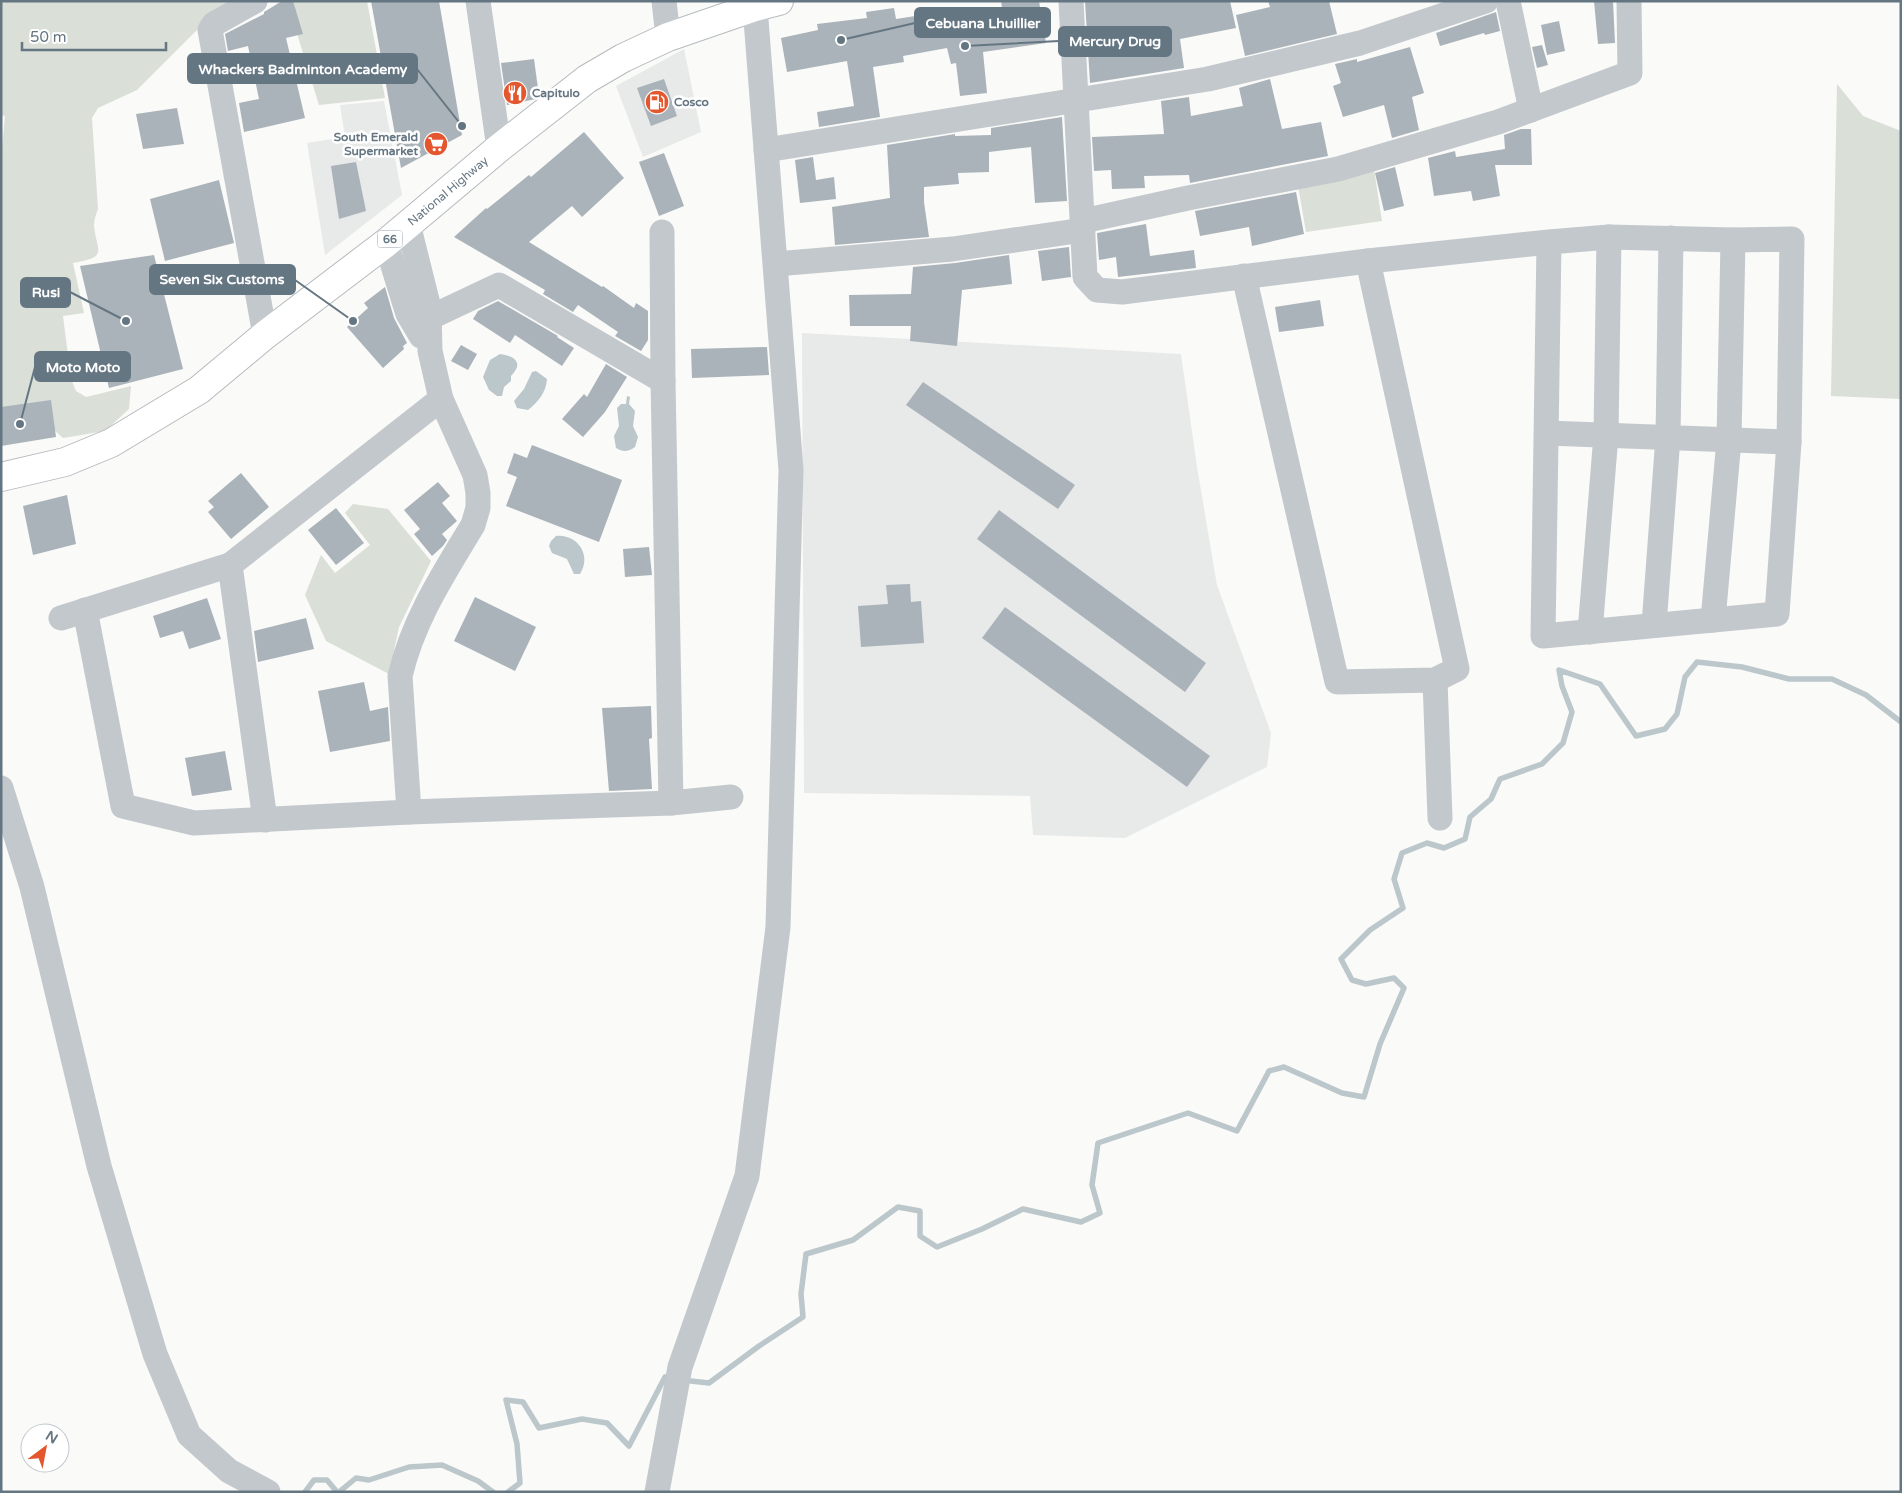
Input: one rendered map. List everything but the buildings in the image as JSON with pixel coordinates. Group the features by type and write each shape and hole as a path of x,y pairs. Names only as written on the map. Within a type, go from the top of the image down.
{"main road":[{"name":"National Highway","path":"1,477 65,462 111,443 199,390 265,335 386,243 499,148 586,79 623,58 668,37 764,4"}],"street":[{"path":"255,1 214,24 210,30 265,335"},
{"path":"478,1 499,148"},
{"path":"664,1 668,37"},
{"path":"1071,1 1085,277 1097,290 1122,292 1368,261 1549,242 1610,237 1734,240 1792,239 1789,442 1777,614 1543,636 1549,242"},
{"path":"766,150 1208,79 1360,44 1486,1"},
{"path":"1508,1 1531,110"},
{"path":"776,264 953,249 1083,225 1188,198 1338,169 1498,122 1630,73 1629,1"},
{"path":"657,1492 680,1367 747,1176 778,927 792,470 766,150 764,4"},
{"path":"408,224 428,308 421,320 441,399 475,475 478,493 478,508 473,524 420,617 405,654 400,676 409,812"},
{"path":"662,232 671,803"},
{"path":"1590,632 1606,435 1610,237"},
{"path":"1654,625 1668,437 1671,238"},
{"path":"1713,620 1729,440 1734,240"},
{"path":"386,243 408,314 421,320 499,285 663,381"},
{"path":"1244,276 1337,682 1435,680 1456,669 1368,261"},
{"path":"61,618 230,565 441,399"},
{"path":"1547,433 1789,442"},
{"path":"230,565 265,820"},
{"path":"85,610 123,806 194,823 409,812 671,803 731,797"},
{"path":"1435,680 1440,818"},
{"path":"1,788 32,887 99,1166 155,1354 189,1435 229,1471 268,1492"}],"shaded area":[{"path":"1,1 247,1 198,29 137,90 98,108 92,118 98,209 94,225 98,252 92,258 73,263 84,313 63,316 71,379 76,391 86,397 131,386 129,409 105,431 63,438 37,415 1,409 1,159 5,116 1,115"},
{"path":"287,1 367,1 385,98 319,105"},
{"path":"684,49 701,132 643,157 616,86"},
{"path":"1837,84 1863,116 1901,131 1901,399 1831,396"},
{"path":"384,101 402,195 325,255 307,143 345,137 340,105"},
{"path":"1374,169 1382,221 1306,232 1297,180"},
{"path":"802,333 1181,354 1197,467 1217,585 1271,733 1267,767 1125,838 1033,835 1030,796 804,793"},
{"path":"500,354 514,358 517,367 511,376 511,381 504,387 502,396 497,396 489,390 483,377 490,360"},
{"path":"536,371 547,379 543,393 528,410 517,408 514,401 524,389 532,372"},
{"path":"627,396 630,397 629,404 635,411 633,426 638,437 635,447 626,451 616,448 614,436 619,426 617,408 621,404 626,404"},
{"path":"353,504 388,509 431,561 399,627 389,674 326,641 305,595 321,555 335,573 370,545 345,513"},
{"path":"556,536 564,536 571,539 581,548 584,560 580,574 574,574 567,559 552,553 549,546"}],"waterway":[{"path":"682,1380 709,1383 759,1346 803,1317 801,1294 806,1254 853,1240 898,1207 920,1211 920,1236 937,1247 982,1229 1023,1209 1081,1222 1100,1213 1092,1185 1098,1143 1188,1113 1237,1131 1269,1071 1284,1067 1342,1093 1364,1097 1380,1044 1404,988 1394,978 1366,984 1352,980 1341,959 1370,930 1403,908 1394,879 1402,853 1427,843 1444,848 1465,839 1470,817 1491,799 1500,779 1542,764 1563,743 1572,712 1562,686 1559,670 1600,684 1636,736 1665,729 1677,714 1685,677 1697,662 1742,667 1789,679 1832,679 1866,695 1901,722"},
{"path":"508,1492 520,1483 517,1444 506,1400 523,1402 539,1428 582,1419 607,1423 629,1446 665,1377 671,1378"},
{"path":"339,1492 356,1478 369,1480 409,1467 442,1465 478,1481 493,1492"},
{"path":"305,1492 314,1480 327,1480 337,1492"}],"place":[{"name":"Cebuana Lhuillier","path":"841,40"},
{"name":"Mercury Drug","path":"965,46"},
{"name":"Capitulo","path":"515,93"},
{"name":"Cosco","path":"657,102"},
{"name":"Whackers Badminton Academy","path":"462,126"},
{"name":"South Emerald Supermarket","path":"436,144"},
{"name":"Rusi","path":"126,321"},
{"name":"Seven Six Customs","path":"353,321"},
{"name":"Moto Moto","path":"20,424"}]}
